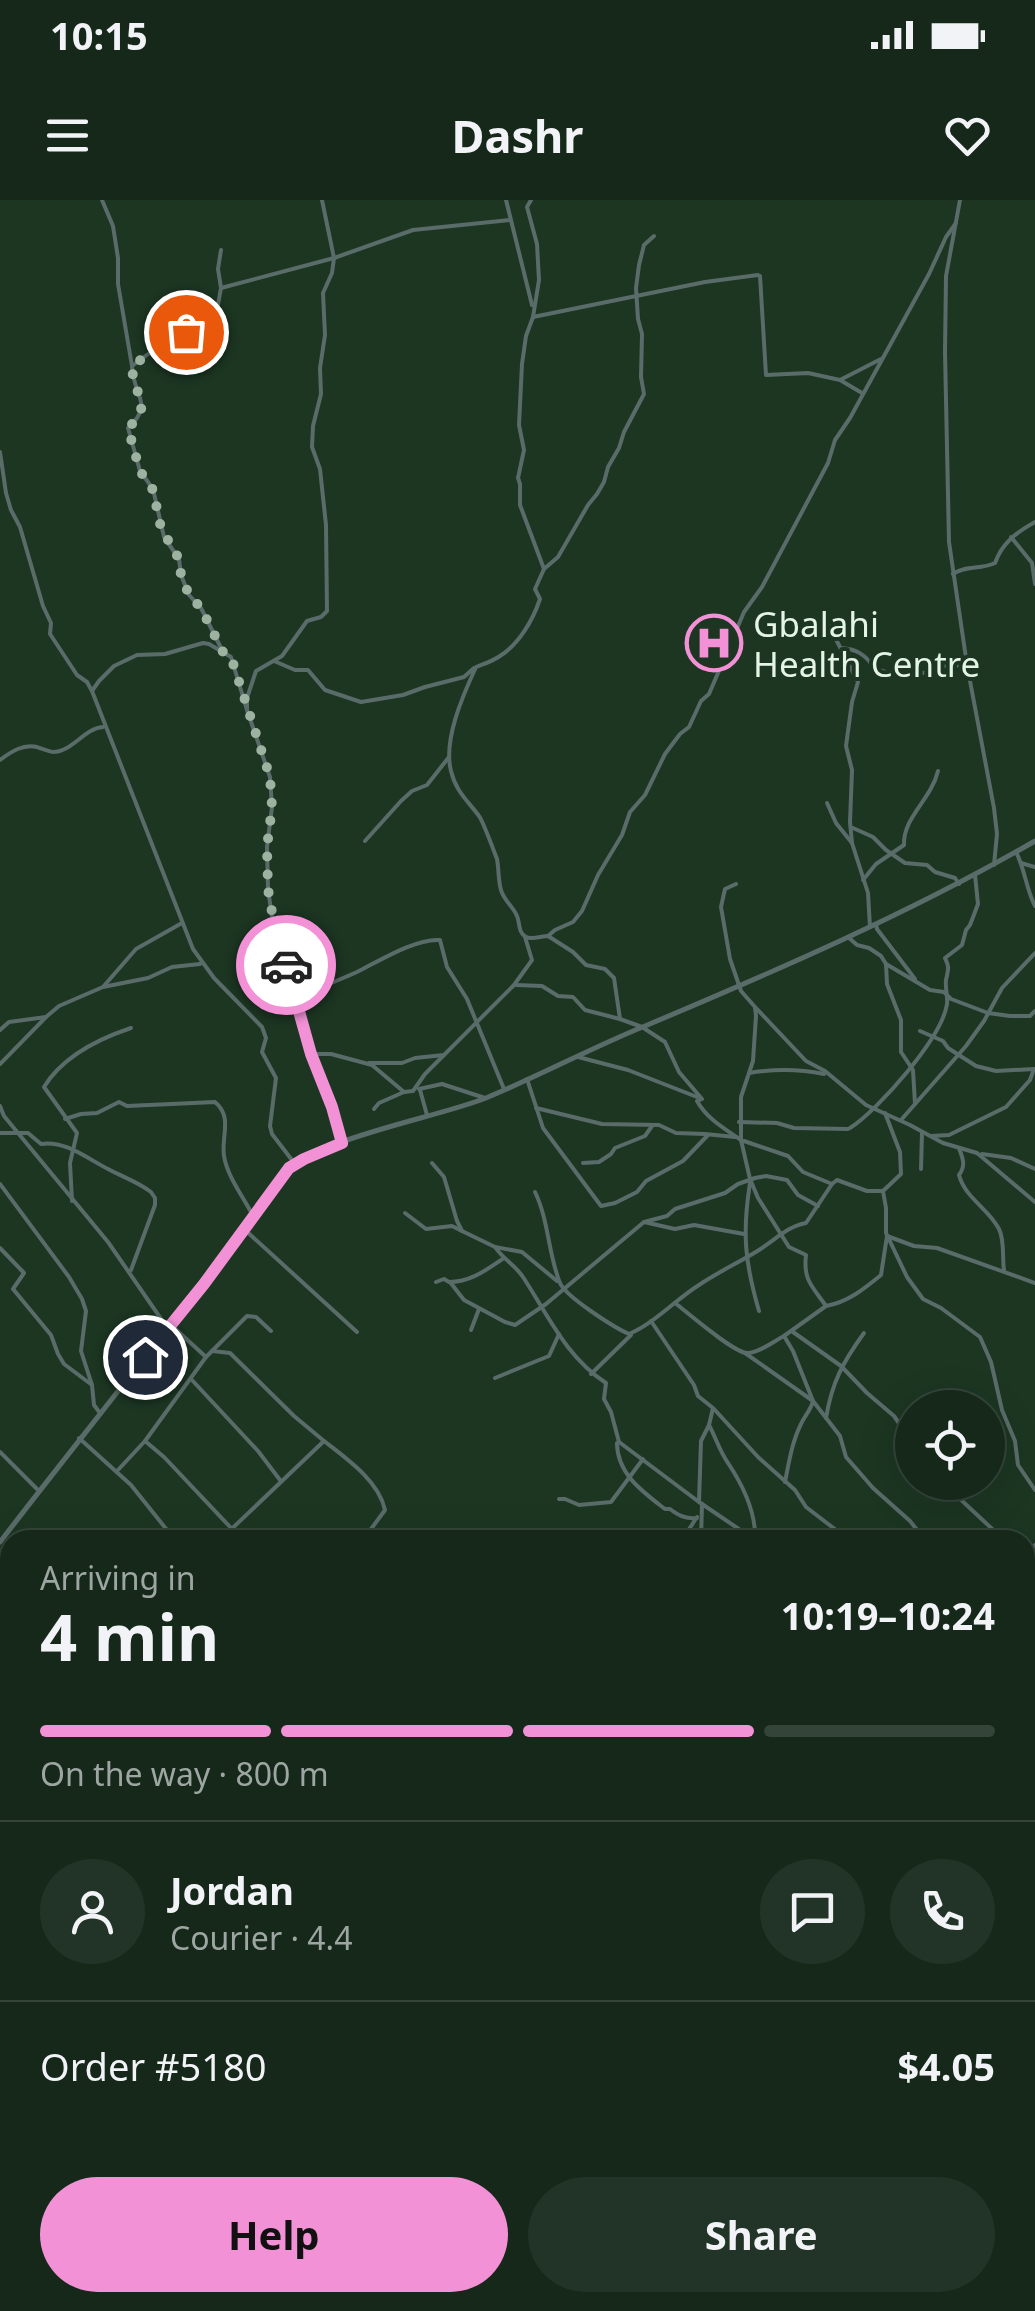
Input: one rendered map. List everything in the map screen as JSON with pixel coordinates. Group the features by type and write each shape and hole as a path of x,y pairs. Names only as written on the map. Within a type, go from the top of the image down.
{"street":[{"path":"102,200 113,226 133,382 143,406 142,414 128,428 130,441 140,471 153,490 161,528 179,559 189,595 201,608 223,652"},
{"path":"248,710 253,676 263,665 282,656 307,621 322,617 327,611 326,525 320,468 312,447 322,394 322,293 334,258 322,200"},
{"path":"506,200 533,309"},
{"path":"531,200 528,207 537,244 538,280 522,364 519,425 524,450 518,478 520,506 544,568"},
{"path":"960,200 946,268 948,522 967,664 994,808 994,865"},
{"path":"221,288 334,258 413,230 510,220"},
{"path":"524,936 548,936 574,922 582,911 622,836 630,812 645,795 665,754 689,727 701,701 709,694 744,612 762,587 828,462 834,440 956,223"},
{"path":"274,661 294,670 308,670 325,690 361,702 403,696 464,677 514,643 540,599 536,589 544,568 558,557 604,482 644,394 637,296 644,244 654,236"},
{"path":"132,366 208,319 216,310 221,288 221,250"},
{"path":"533,316 759,275 766,375 808,374 840,380 863,394"},
{"path":"840,380 881,359"},
{"path":"0,452 6,493 52,623 50,634 92,691 182,924 202,964 262,1027 266,1038 262,1052 276,1078 270,1126 296,1164"},
{"path":"953,574 963,568 984,568 995,563 1011,537 1035,522"},
{"path":"1011,537 1032,563 1035,584"},
{"path":"827,622 858,682 846,746 852,770 852,843 868,893 873,926 918,983"},
{"path":"92,691 114,666 137,655 165,654 203,642 231,657 270,777 268,889 274,924 311,1054 342,1143"},
{"path":"841,648 855,649 875,670 900,676 967,664"},
{"path":"427,1118 419,1087 425,1074 514,985 532,960 518,917 501,890 496,857 484,825 466,803 450,770 457,708 476,667"},
{"path":"0,760 19,748 60,750 96,727 105,727"},
{"path":"365,841 401,800 427,785 450,755"},
{"path":"864,880 876,864 904,845 904,834 930,794 938,771"},
{"path":"827,803 852,843"},
{"path":"850,827 873,837 906,863 928,865 960,884"},
{"path":"9,1530 204,1284 282,1176 296,1164 342,1143 486,1098 873,926 960,884 1035,841"},
{"path":"1016,852 1035,906"},
{"path":"1021,863 1035,867"},
{"path":"740,1122 849,1129 900,1081 932,1038 947,1005 950,967 946,958 962,945 978,904 975,876"},
{"path":"736,884 725,889 722,907 730,959 739,986 806,1061 866,1105 943,1144 1011,1158 1035,1169"},
{"path":"102,987 136,949 182,924"},
{"path":"548,936 574,952 586,965 605,969 614,978 620,1019"},
{"path":"848,937 881,956 886,964 952,999 988,1013 1030,1016 1035,1011"},
{"path":"296,998 390,953 440,940 446,967 467,999 504,1089"},
{"path":"900,1120 980,1027 1007,981 1035,954"},
{"path":"0,1064 60,1006 102,987 148,978 172,966 202,964"},
{"path":"886,964 887,984 901,1020 901,1052 911,1066 915,1104"},
{"path":"514,985 542,986 558,996 573,997 585,1010 642,1026 665,1042 679,1072 702,1098"},
{"path":"755,1007 755,1038 741,1097 740,1122 750,1179 789,1248 806,1255 806,1278 826,1306"},
{"path":"0,1030 19,1019 46,1017"},
{"path":"72,1201 70,1163 76,1133 44,1087 78,1052 131,1028"},
{"path":"920,1031 943,1041 976,1066 996,1071 1035,1069 1006,1107 949,1135 931,1136"},
{"path":"311,1054 331,1054 368,1064 402,1063 444,1055"},
{"path":"576,1056 628,1070 702,1098"},
{"path":"368,1064 404,1092"},
{"path":"748,1073 771,1070 829,1075"},
{"path":"527,1079 547,1134 601,1206 637,1192 646,1181 682,1161 708,1134"},
{"path":"374,1109 404,1092 442,1084 486,1098"},
{"path":"702,1098 698,1101 713,1120 742,1140"},
{"path":"65,1120 96,1114 119,1102 127,1106 215,1102 224,1110 224,1159 253,1216"},
{"path":"0,1106 4,1116 108,1242 169,1327 206,1358"},
{"path":"536,1108 602,1124 659,1125 676,1133 742,1140 788,1156 803,1172 832,1184"},
{"path":"591,1374 634,1333 696,1287 780,1234 806,1223 836,1180 867,1191 883,1191 901,1174 900,1152 885,1113"},
{"path":"583,1163 599,1162 619,1146 645,1136 652,1126"},
{"path":"0,1132 28,1134 41,1144 50,1142 72,1150 143,1186 155,1198 130,1273"},
{"path":"921,1169 922,1132"},
{"path":"959,1148 964,1161 959,1175 962,1184 998,1226 1003,1238 1004,1271"},
{"path":"978,1153 1035,1202"},
{"path":"432,1163 444,1177 462,1230"},
{"path":"436,1282 450,1282 464,1300 515,1325 644,1222 725,1193 750,1179 766,1176 786,1180 798,1195 818,1206"},
{"path":"750,1179 744,1234 759,1311"},
{"path":"0,1184 82,1300 86,1310 81,1351 94,1405 100,1412"},
{"path":"745,1353 792,1332 826,1306 848,1301 882,1276 887,1236 883,1191"},
{"path":"535,1192 564,1289 626,1333 634,1333"},
{"path":"405,1213 426,1229 452,1226 496,1247 522,1252 560,1282"},
{"path":"644,1222 676,1229 694,1225 744,1234"},
{"path":"244,1228 357,1332"},
{"path":"887,1236 914,1246 937,1248 1033,1282 1035,1275"},
{"path":"887,1236 923,1299 980,1337 992,1362 1018,1464 1035,1490"},
{"path":"496,1247 520,1272 573,1356 606,1383 604,1399 618,1439 619,1460 629,1476 665,1509 688,1518 699,1516"},
{"path":"0,1248 24,1274 13,1289 51,1335 64,1364 92,1385"},
{"path":"450,1282 481,1274 504,1258"},
{"path":"675,1302 732,1348 813,1401"},
{"path":"471,1330 479,1309"},
{"path":"118,1470 145,1441 206,1358 247,1316 256,1316 271,1330"},
{"path":"651,1321 698,1396 795,1490 806,1507 837,1530"},
{"path":"792,1332 841,1366 895,1417"},
{"path":"826,1418 841,1366 864,1333"},
{"path":"495,1378 549,1356 558,1334"},
{"path":"784,1336 813,1401 840,1436 846,1457 917,1530"},
{"path":"212,1351 230,1353 294,1416 346,1458 383,1497 385,1510 370,1530"},
{"path":"190,1380 258,1451 281,1482"},
{"path":"785,1482 790,1451 813,1401"},
{"path":"700,1530 702,1441 713,1408"},
{"path":"709,1425 726,1462 743,1486 755,1530"},
{"path":"80,1438 118,1470 167,1530"},
{"path":"618,1439 738,1530"},
{"path":"145,1441 232,1529 324,1441"},
{"path":"0,1452 39,1492"},
{"path":"559,1499 579,1506 611,1502 643,1460"},
{"path":"961,1500 992,1530"},
{"path":"689,1530 699,1516"}],"way so far":[{"path":"186,332 132,366 133,382 143,406 142,414 128,428 130,441 140,471 153,490 164,537 179,559 189,595 201,608 223,652 231,657 264,754 272,807 267,847 268,889 286,965"}],"place":[{"name":"Gbalahi Health Centre","path":"714,643"}],"route":[{"path":"145,1357 289,1168 342,1143 286,965"}]}
